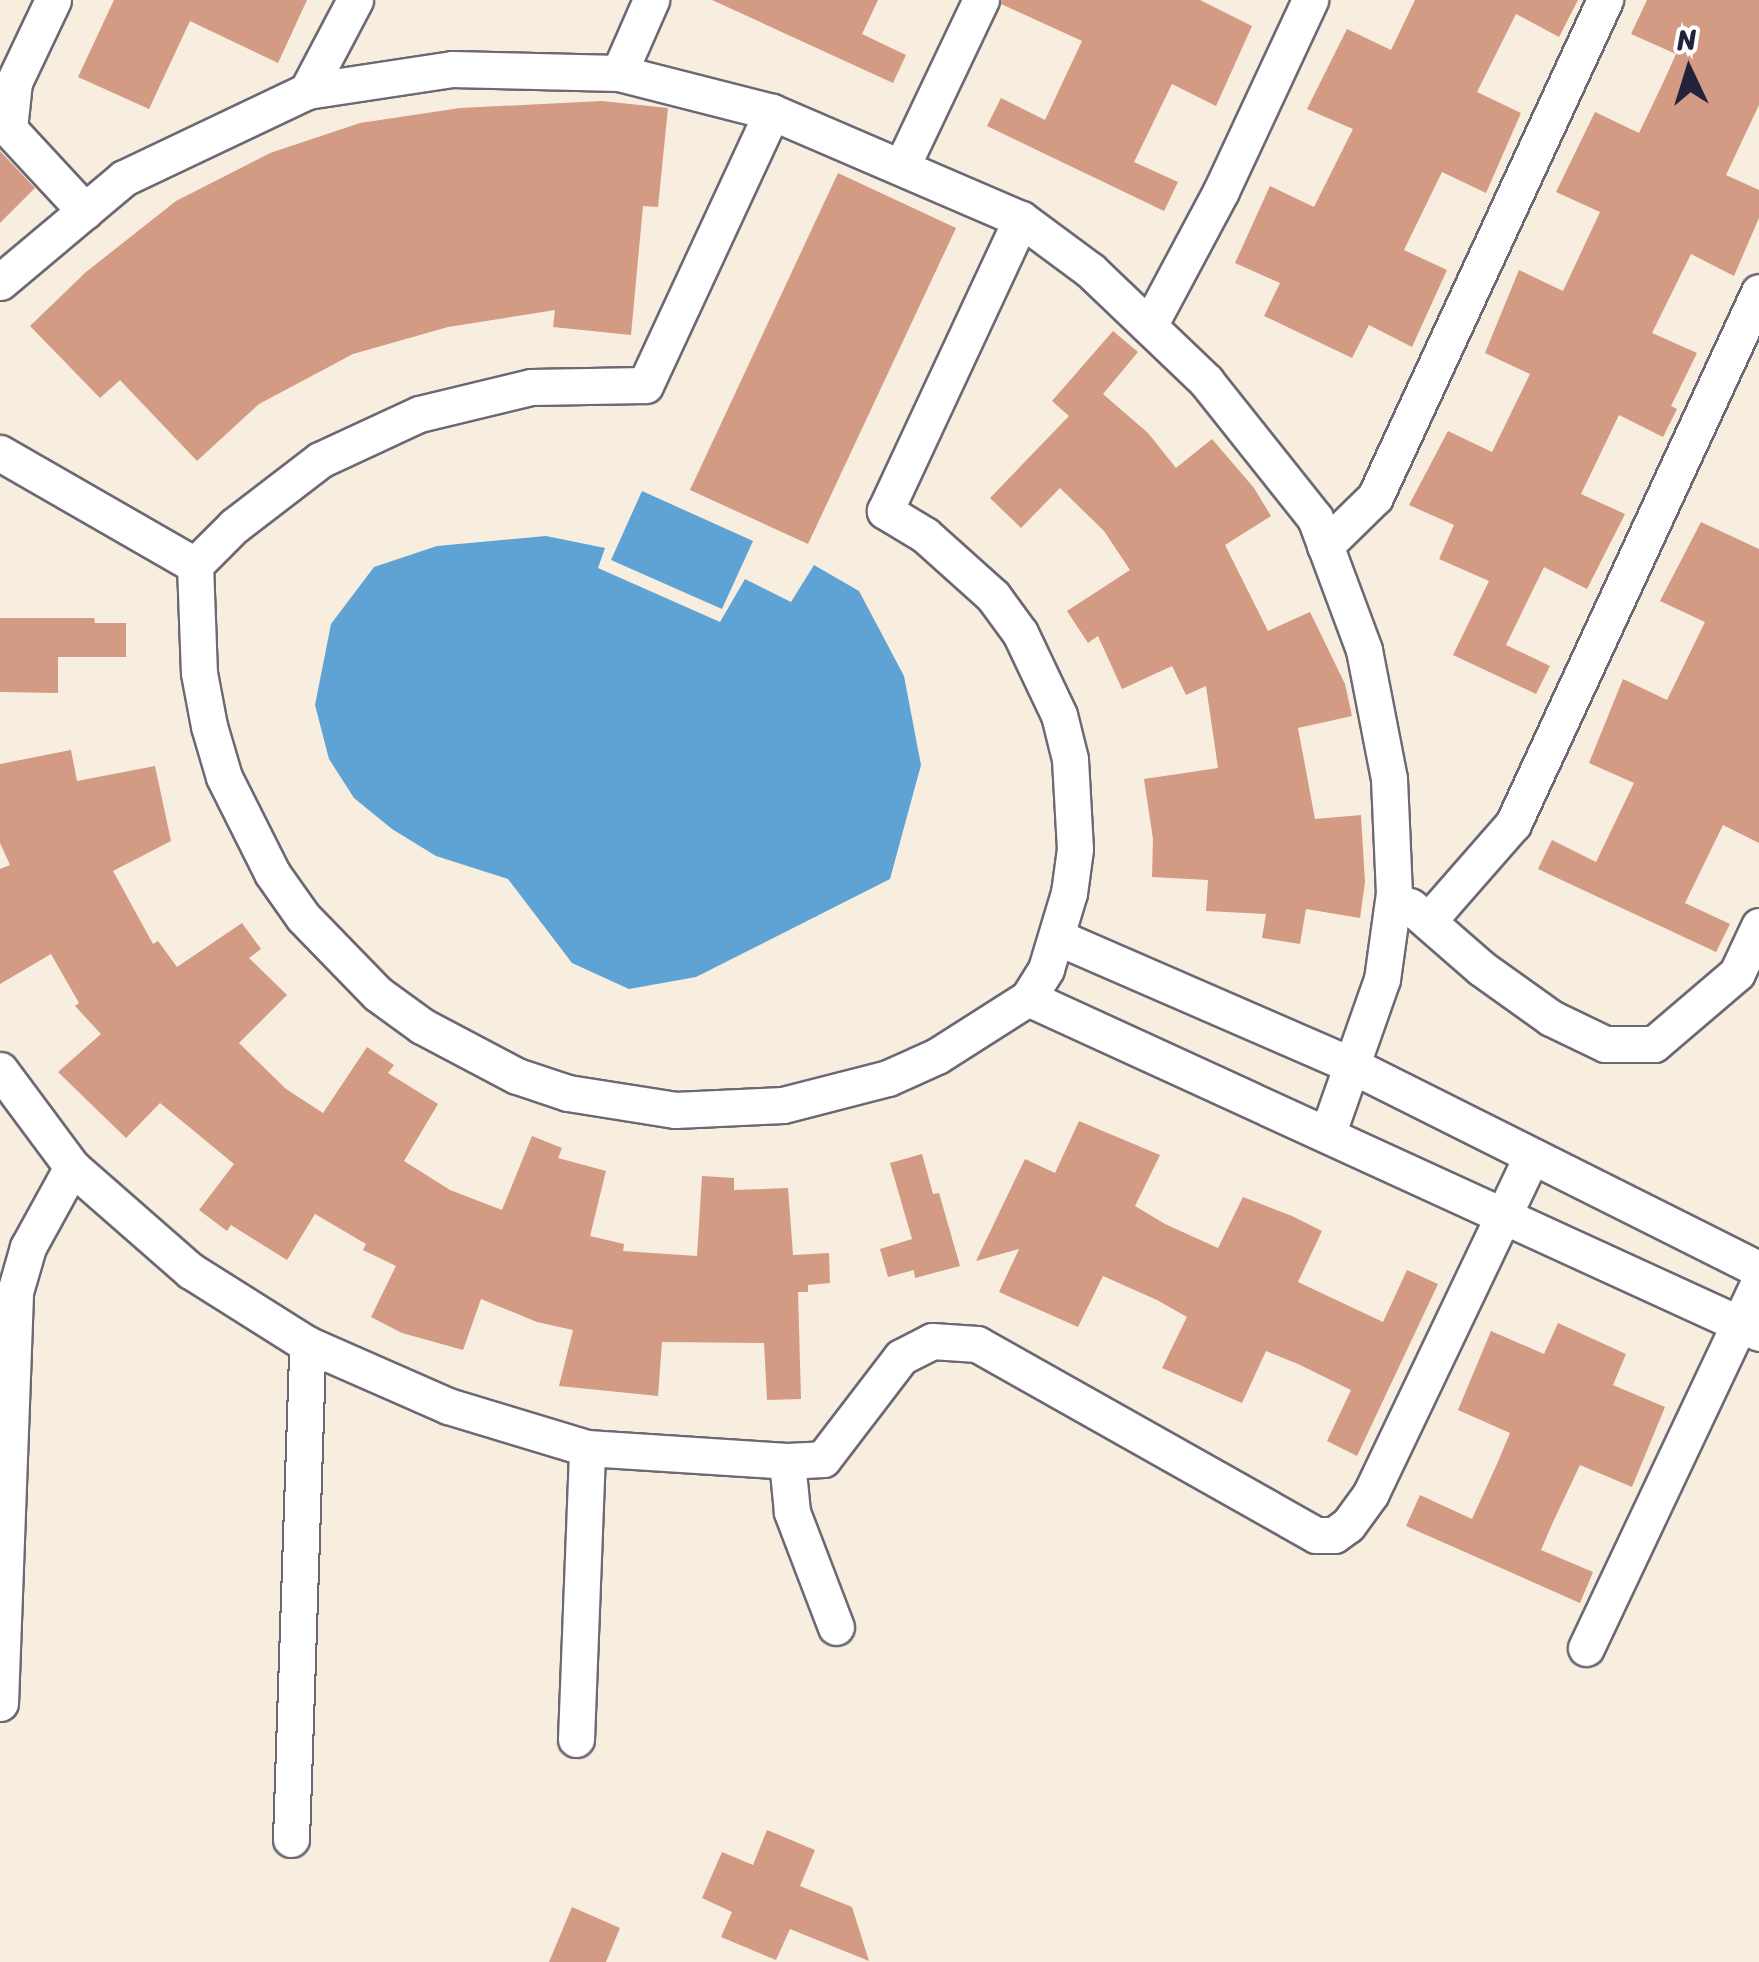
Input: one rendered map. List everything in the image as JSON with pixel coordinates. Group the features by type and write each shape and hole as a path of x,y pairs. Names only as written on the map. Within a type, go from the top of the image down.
{"street":[{"path":"53,0 14,82 9,130 85,211"},
{"path":"307,91 355,0"},
{"path":"619,72 651,0"},
{"path":"902,166 981,0"},
{"path":"1149,326 1220,191 1310,0"},
{"path":"1325,546 1375,497 1605,0"},
{"path":"0,282 124,178 307,91 452,69 619,72 772,112 1021,219 1090,270 1218,396 1314,518 1364,650 1389,779 1394,893 1382,979 1327,1135"},
{"path":"772,112 646,386 531,387 419,414 320,460 261,502 195,565 199,672 209,726 246,826 303,917 339,958 422,1026 468,1053 568,1093 621,1104 675,1110 747,1109 836,1094 888,1078 968,1038 1028,998 1046,970 1069,894 1075,804 1070,759 1054,701 1020,633 993,596 925,535 885,511 1021,219"},
{"path":"1428,922 1513,824 1759,292"},
{"path":"0,453 195,565"},
{"path":"1394,893 1481,968 1552,1018 1605,1044 1654,1044 1737,973 1759,926"},
{"path":"1057,937 1353,1066 1759,1269"},
{"path":"1028,998 1749,1328"},
{"path":"0,1070 72,1167 191,1271 306,1344 448,1406 587,1448 787,1461 823,1459 901,1356 932,1341 977,1344 1316,1536 1334,1535 1348,1525 1370,1493 1531,1158"},
{"path":"0,1703 14,1292 28,1247 72,1167"},
{"path":"1586,1648 1749,1328 1759,1282"},
{"path":"291,1839 306,1344"},
{"path":"576,1740 587,1448"},
{"path":"787,1461 792,1512 836,1627"}],"water":[{"path":"642,491 753,541 722,609 611,560"},
{"path":"546,536 605,548 598,568 720,622 745,579 791,602 814,565 859,591 904,676 921,765 890,879 696,977 629,989 572,963 508,879 436,856 392,829 354,798 329,759 315,705 331,624 374,567 437,546"}],"building":[{"path":"114,0 307,0 278,63 190,21 149,109 78,77"},
{"path":"712,0 878,0 862,34 906,55 893,83"},
{"path":"1002,0 1200,0 1252,26 1216,106 1172,84 1134,162 1178,182 1164,211 987,126 1001,98 1045,120 1082,41 1001,4"},
{"path":"1415,0 1578,0 1559,37 1516,14 1477,92 1521,113 1486,193 1442,172 1404,250 1447,270 1412,347 1369,325 1352,358 1264,316 1280,283 1235,263 1270,186 1314,207 1353,129 1307,109 1347,29 1391,50"},
{"path":"1647,0 1759,0 1759,105 1726,175 1759,190 1759,218 1734,276 1691,254 1652,333 1697,353 1671,406 1677,409 1663,437 1619,415 1581,494 1625,514 1587,589 1544,567 1506,645 1550,666 1536,694 1453,655 1489,581 1439,559 1454,525 1409,505 1448,431 1492,452 1530,374 1485,353 1519,270 1563,291 1600,212 1556,192 1595,112 1639,133 1663,83 1676,54 1631,34"},
{"path":"602,101 668,108 658,207 643,206 631,335 553,327 555,310 448,327 353,354 259,404 197,461 120,380 100,398 30,326 86,272 176,201 270,153 360,123 460,108"},
{"path":"0,151 35,188 0,223"},
{"path":"838,173 956,228 808,544 690,490"},
{"path":"1113,331 1138,352 1103,394 1148,433 1176,468 1212,439 1254,488 1271,516 1225,545 1268,631 1310,612 1345,684 1352,716 1298,728 1315,819 1361,815 1365,882 1360,918 1306,909 1300,944 1262,938 1266,914 1206,911 1208,880 1152,877 1153,839 1144,779 1218,768 1206,686 1186,695 1172,666 1122,689 1098,636 1088,643 1067,611 1130,570 1104,531 1060,488 1021,528 990,498 1069,416 1052,401"},
{"path":"1701,522 1759,549 1759,843 1723,825 1685,903 1730,924 1716,952 1538,869 1552,840 1596,862 1634,783 1589,763 1623,679 1667,700 1705,622 1660,601"},
{"path":"0,618 94,618 95,623 126,623 126,657 58,657 58,693 0,692"},
{"path":"71,750 77,781 155,766 171,841 113,871 153,944 158,941 177,967 242,923 261,949 249,958 287,995 239,1043 286,1089 323,1113 367,1047 394,1065 388,1073 438,1104 404,1161 450,1190 502,1210 532,1136 562,1148 558,1158 606,1171 590,1236 624,1244 623,1251 697,1256 702,1176 734,1178 734,1190 788,1188 793,1255 829,1253 830,1283 808,1285 808,1292 798,1292 801,1399 767,1400 764,1343 662,1342 658,1396 559,1386 573,1330 537,1322 481,1299 463,1350 402,1333 371,1317 396,1266 363,1250 366,1244 315,1214 287,1260 231,1225 227,1231 199,1210 234,1164 160,1103 126,1138 58,1072 101,1034 75,1006 79,1003 51,954 0,984 0,869 10,865 0,843 0,764"},
{"path":"1079,1121 1160,1155 1135,1206 1165,1224 1218,1248 1243,1197 1292,1216 1322,1231 1298,1282 1383,1322 1407,1270 1438,1284 1357,1456 1327,1441 1351,1390 1298,1364 1266,1351 1242,1403 1162,1368 1187,1317 1157,1300 1103,1276 1078,1327 999,1292 1019,1249 976,1261 1025,1159 1055,1173"},
{"path":"922,1154 933,1194 939,1193 960,1266 915,1278 914,1270 888,1277 880,1249 912,1239 890,1163"},
{"path":"1558,1323 1626,1354 1613,1385 1665,1407 1632,1487 1580,1465 1553,1522 1541,1550 1593,1572 1580,1603 1406,1526 1420,1495 1472,1519 1497,1464 1510,1433 1458,1410 1491,1331 1544,1354"},
{"path":"767,1830 815,1850 800,1886 852,1907 869,1961 790,1929 776,1960 721,1937 732,1912 702,1898 722,1852 753,1865"},
{"path":"572,1907 620,1928 606,1962 549,1962"}]}
